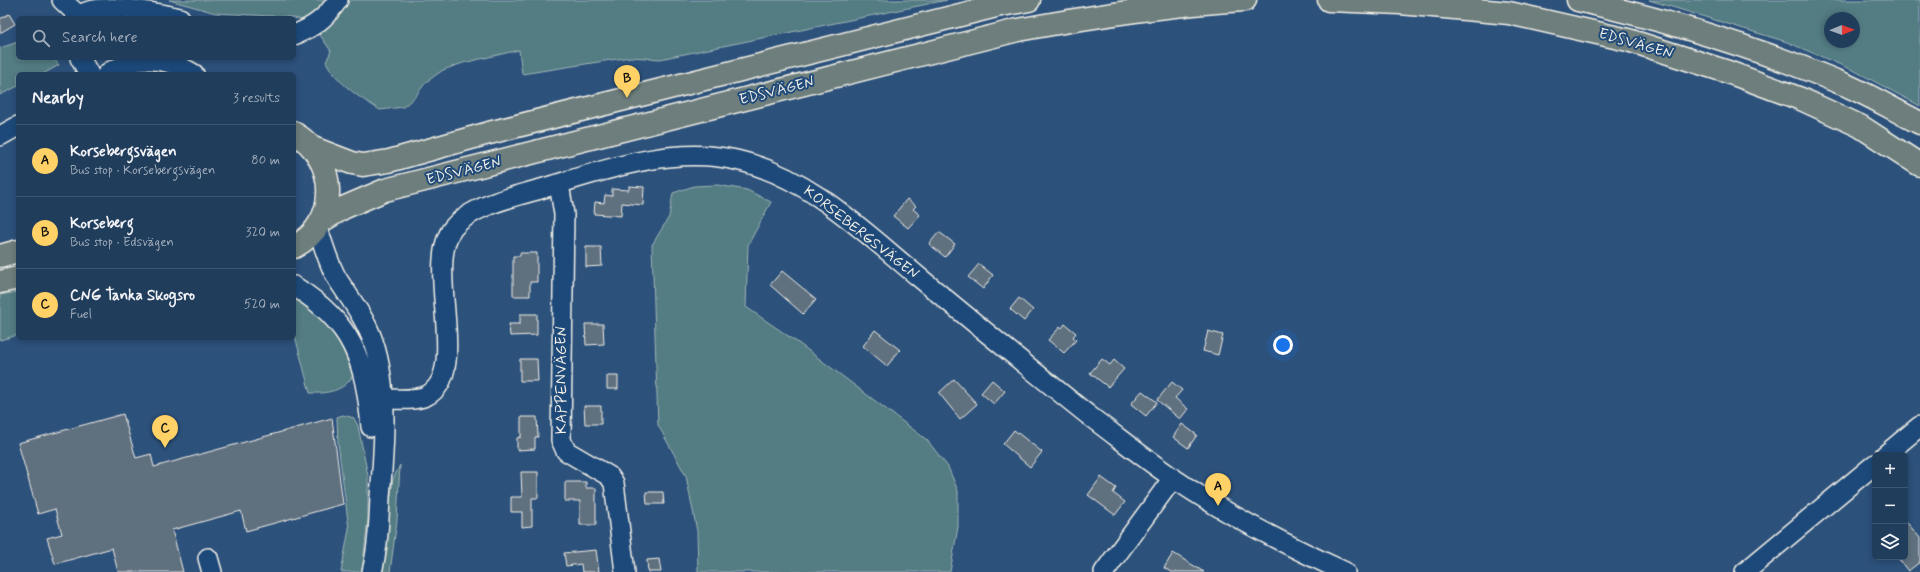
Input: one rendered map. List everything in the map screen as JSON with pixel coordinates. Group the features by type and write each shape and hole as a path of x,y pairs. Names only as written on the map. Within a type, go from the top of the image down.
{"main road":[{"name":"EDSVÄGEN","path":"313,148 352,163 373,164 482,135 996,6 1029,0"},
{"name":"EDSVÄGEN","path":"318,225 343,208 385,190 1018,30 1122,11 1194,3 1245,0"},
{"name":"EDSVÄGEN","path":"1330,0 1400,3 1508,13 1628,40 1728,72 1801,99 1860,126 1920,165"},
{"name":"EDSVÄGEN","path":"1578,0 1632,12 1735,43 1837,81 1920,123"},
{"path":"296,135 313,148 324,165 328,184 327,204 318,225 304,240 296,245"},
{"path":"0,256 16,252"},
{"path":"0,282 16,278"}],"street":[{"path":"62,0 77,16 83,9 91,6 112,4 170,16"},
{"path":"296,34 308,30 320,22 338,0"},
{"path":"81,60 88,72"},
{"path":"111,72 131,62 162,60 174,63 190,72"},
{"path":"0,136 16,127"},
{"name":"KORSEBERGSVÄGEN","path":"382,399 424,397 440,384 444,376 446,338 443,264 444,249 452,229 462,220 503,200 637,162 688,156 736,160 786,177 847,218 1091,416 1173,478 1218,506 1279,540 1345,572"},
{"name":"KAPPENVÄGEN","path":"559,184 564,214 561,440 566,451 608,476 614,483 625,572"},
{"path":"328,258 330,234 334,222 343,208"},
{"path":"318,225 328,258 338,280 362,315 373,340 378,363 382,399 382,468 379,516 372,572"},
{"path":"296,287 328,310 342,327 355,349 364,376 369,400 379,516"},
{"path":"1889,452 1920,426"},
{"path":"1745,572 1872,466"},
{"path":"1104,572 1173,478"}],"green space":[{"path":"169,0 947,0 660,59 630,57 522,74 519,50 463,63 443,70 426,82 415,97 403,107 380,110 350,89 336,77 326,62 331,51 311,22 296,18 296,16 216,13"},
{"path":"1649,0 1920,0 1920,106 1855,71 1787,42"},
{"path":"16,43 16,60 55,60 59,65 47,72 16,72 16,87 0,95 0,48"},
{"path":"717,185 747,190 771,202 748,245 746,307 797,342 927,440 948,467 958,491 958,527 950,572 698,572 697,531 686,476 658,425 652,245 669,217 673,193 694,186"},
{"path":"16,292 16,336 0,340 0,295"},
{"path":"296,296 330,326 344,352 353,375 345,385 340,388 329,392 310,393 296,340"},
{"path":"343,415 354,418 358,426 368,476 368,518 362,572 341,572 349,529 338,443 337,417"},
{"path":"400,465 397,520 390,572 381,572 393,479"}],"building":[{"path":"9,14 15,24 0,33 0,19"},
{"path":"629,186 644,187 643,205 622,203 621,216 594,214 595,202 604,203 605,195 612,196 612,189 629,190"},
{"path":"907,199 916,206 913,209 920,215 908,228 893,216"},
{"path":"939,232 955,244 945,257 929,244"},
{"path":"586,247 601,247 602,266 586,267"},
{"path":"520,253 537,253 537,282 530,282 530,296 513,296 513,256 520,256"},
{"path":"979,264 993,275 983,289 968,277"},
{"path":"782,271 816,299 803,314 770,285"},
{"path":"1019,298 1033,310 1024,321 1010,309"},
{"path":"520,314 537,314 537,335 510,336 509,324 520,324"},
{"path":"585,324 603,324 604,344 586,345"},
{"path":"1065,324 1076,333 1073,337 1076,340 1064,353 1048,340 1060,327 1062,328"},
{"path":"875,330 900,350 887,366 863,346"},
{"path":"1208,331 1223,335 1218,355 1203,351"},
{"path":"520,359 537,359 538,381 520,381"},
{"path":"1102,359 1110,365 1114,360 1124,369 1108,387 1090,373"},
{"path":"607,376 618,376 618,389 607,389"},
{"path":"954,379 977,404 960,419 939,393"},
{"path":"992,380 1005,391 994,404 981,393"},
{"path":"1172,382 1182,390 1175,398 1188,409 1180,419 1157,400"},
{"path":"1142,391 1157,402 1146,416 1131,404"},
{"path":"584,406 601,406 601,424 585,424"},
{"path":"123,414 136,458 151,454 154,467 332,418 343,504 246,531 241,511 172,530 183,572 118,572 112,548 55,564 47,538 62,534 55,509 38,514 18,443"},
{"path":"521,417 537,417 538,437 535,437 535,449 517,450 517,438 521,437"},
{"path":"1182,424 1197,435 1188,448 1173,437"},
{"path":"1014,430 1042,452 1030,467 1003,444"},
{"path":"521,472 538,472 538,498 532,498 532,526 522,527 522,512 511,512 511,497 522,497"},
{"path":"1101,477 1116,488 1113,493 1125,502 1115,515 1088,495"},
{"path":"565,482 586,482 586,488 596,488 596,525 580,525 580,501 565,501"},
{"path":"646,492 663,492 664,504 647,504"},
{"path":"1908,524 1920,538 1920,562 1908,571 1899,560 1908,560"},
{"path":"596,550 599,572 582,572 581,564 566,566 564,553"},
{"path":"1173,553 1204,572 1171,572 1164,568"},
{"path":"659,559 661,572 648,572 647,560"}],"place":[{"name":"Korseberg","path":"627,98"},
{"name":"CNG Tanka Skogsro","path":"165,448"},
{"name":"Korsebergsvägen","path":"1218,506"}]}
